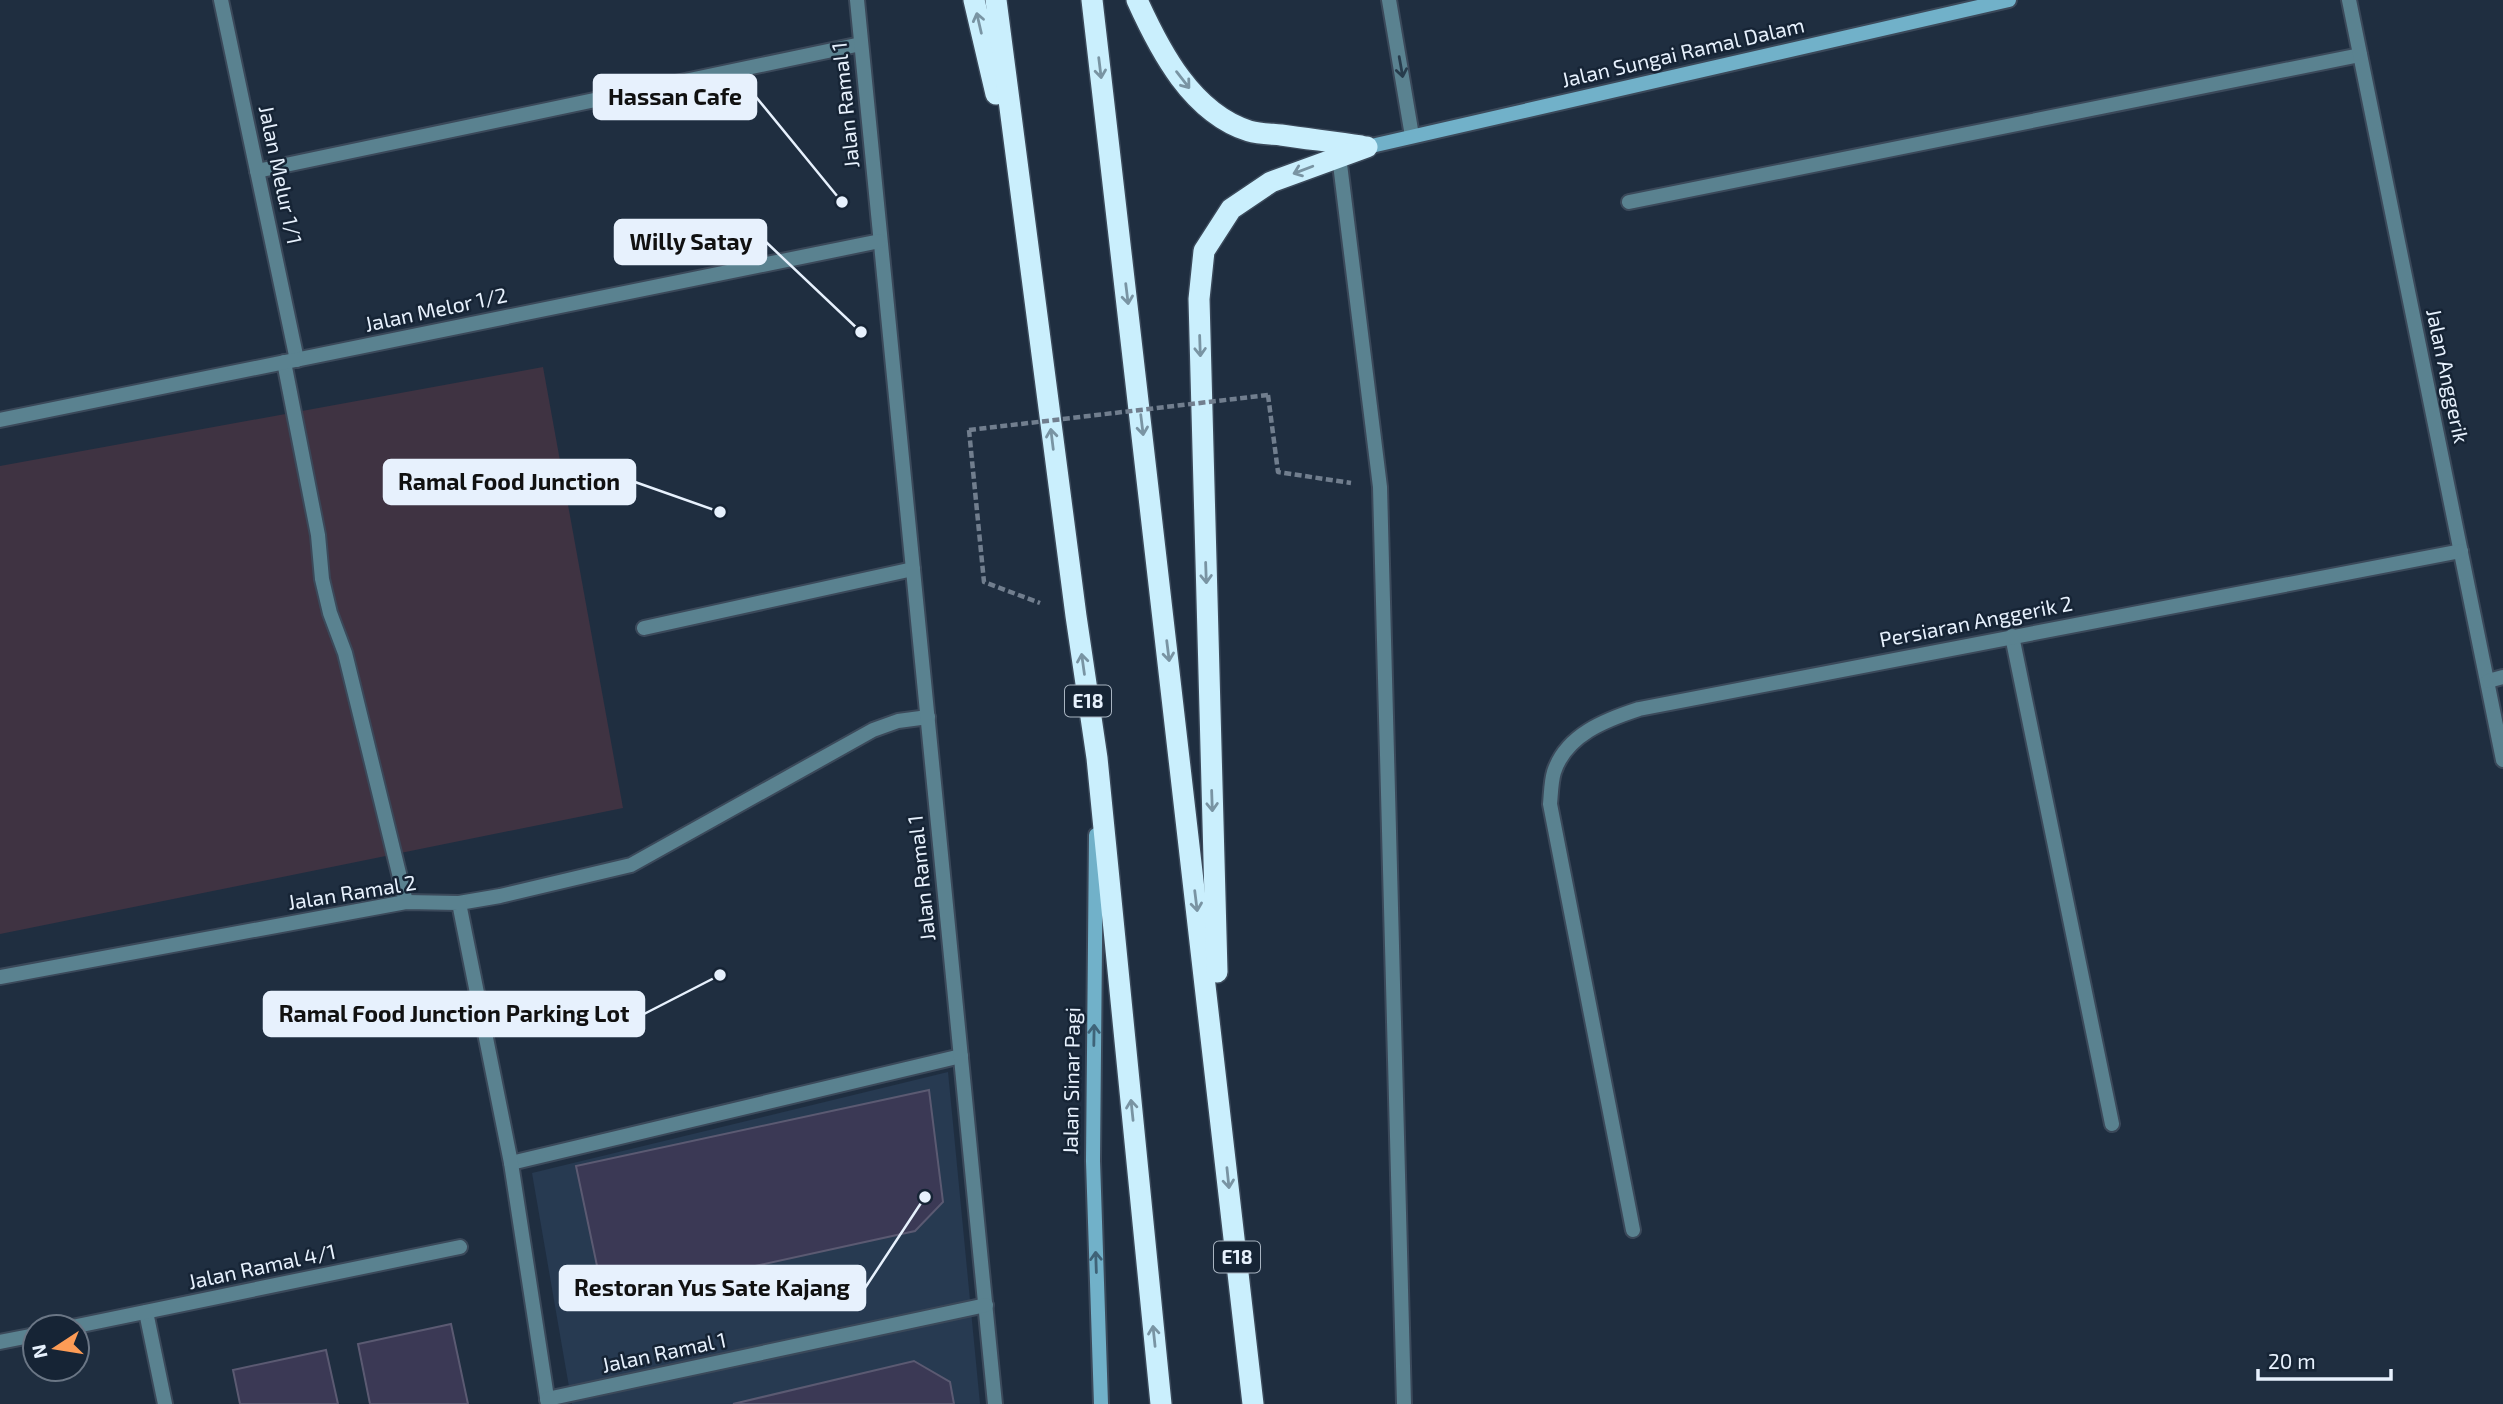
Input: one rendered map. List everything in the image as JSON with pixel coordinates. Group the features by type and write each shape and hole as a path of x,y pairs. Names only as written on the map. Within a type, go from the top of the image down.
{"highway":[{"path":"974,0 1022,209"},
{"name":"E18","path":"996,0 1097,758 1161,1404"},
{"name":"E18","path":"1092,0 1253,1404"},
{"path":"1137,0 1171,65 1193,93 1217,114 1249,131 1367,147"},
{"path":"1221,1111 1199,299 1203,251 1231,209 1271,182 1367,147"}],"street":[{"name":"Jalan Melur 1/1","path":"221,0 257,170 291,361 318,535 322,579 330,613 345,653 406,902"},
{"name":"Jalan Ramal 1","path":"547,1402 986,1304 857,0"},
{"path":"1389,0 1412,136"},
{"name":"Jalan Sungai Ramal Dalam","path":"1367,147 2010,0"},
{"name":"Jalan Anggerik","path":"2349,0 2503,761"},
{"path":"257,170 861,44"},
{"path":"1629,202 2360,55"},
{"path":"1339,156 1380,487 1404,1404"},
{"name":"Jalan Melor 1/2","path":"0,420 880,241"},
{"name":"Persiaran Anggerik 2","path":"1633,1230 1550,804 1554,771 1572,743 1603,721 1639,709 2461,551"},
{"path":"644,628 913,569"},
{"path":"2012,636 2112,1124"},
{"path":"2488,681 2503,677"},
{"name":"Jalan Ramal 2","path":"0,977 406,902 458,903 631,865 873,730 898,721 928,717"},
{"name":"Jalan Sinar Pagi","path":"1097,758 1093,1161 1101,1404"},
{"path":"458,903 511,1163 547,1402"},
{"path":"511,1163 961,1056"},
{"name":"Jalan Ramal 4/1","path":"91,1323 460,1247"},
{"path":"986,1304 995,1404"},
{"path":"146,1312 165,1404"},
{"path":"0,1342 21,1338"}],"path":[{"path":"1076,616 984,582 969,430 1268,395 1278,472 1380,487"}],"shaded area":[{"path":"543,367 623,808 0,934 0,466"},
{"path":"948,1072 980,1404 572,1404 532,1173"}],"building":[{"path":"929,1090 943,1202 915,1231 604,1299 576,1166"},
{"path":"451,1324 468,1404 370,1404 358,1344"},
{"path":"326,1350 338,1404 240,1404 233,1370"},
{"path":"914,1361 950,1382 954,1404 733,1404"}],"place":[{"name":"Hassan Cafe","path":"842,202"},
{"name":"Willy Satay","path":"861,332"},
{"name":"Ramal Food Junction","path":"720,512"},
{"name":"Ramal Food Junction Parking Lot","path":"720,975"},
{"name":"Restoran Yus Sate Kajang","path":"925,1197"}]}
